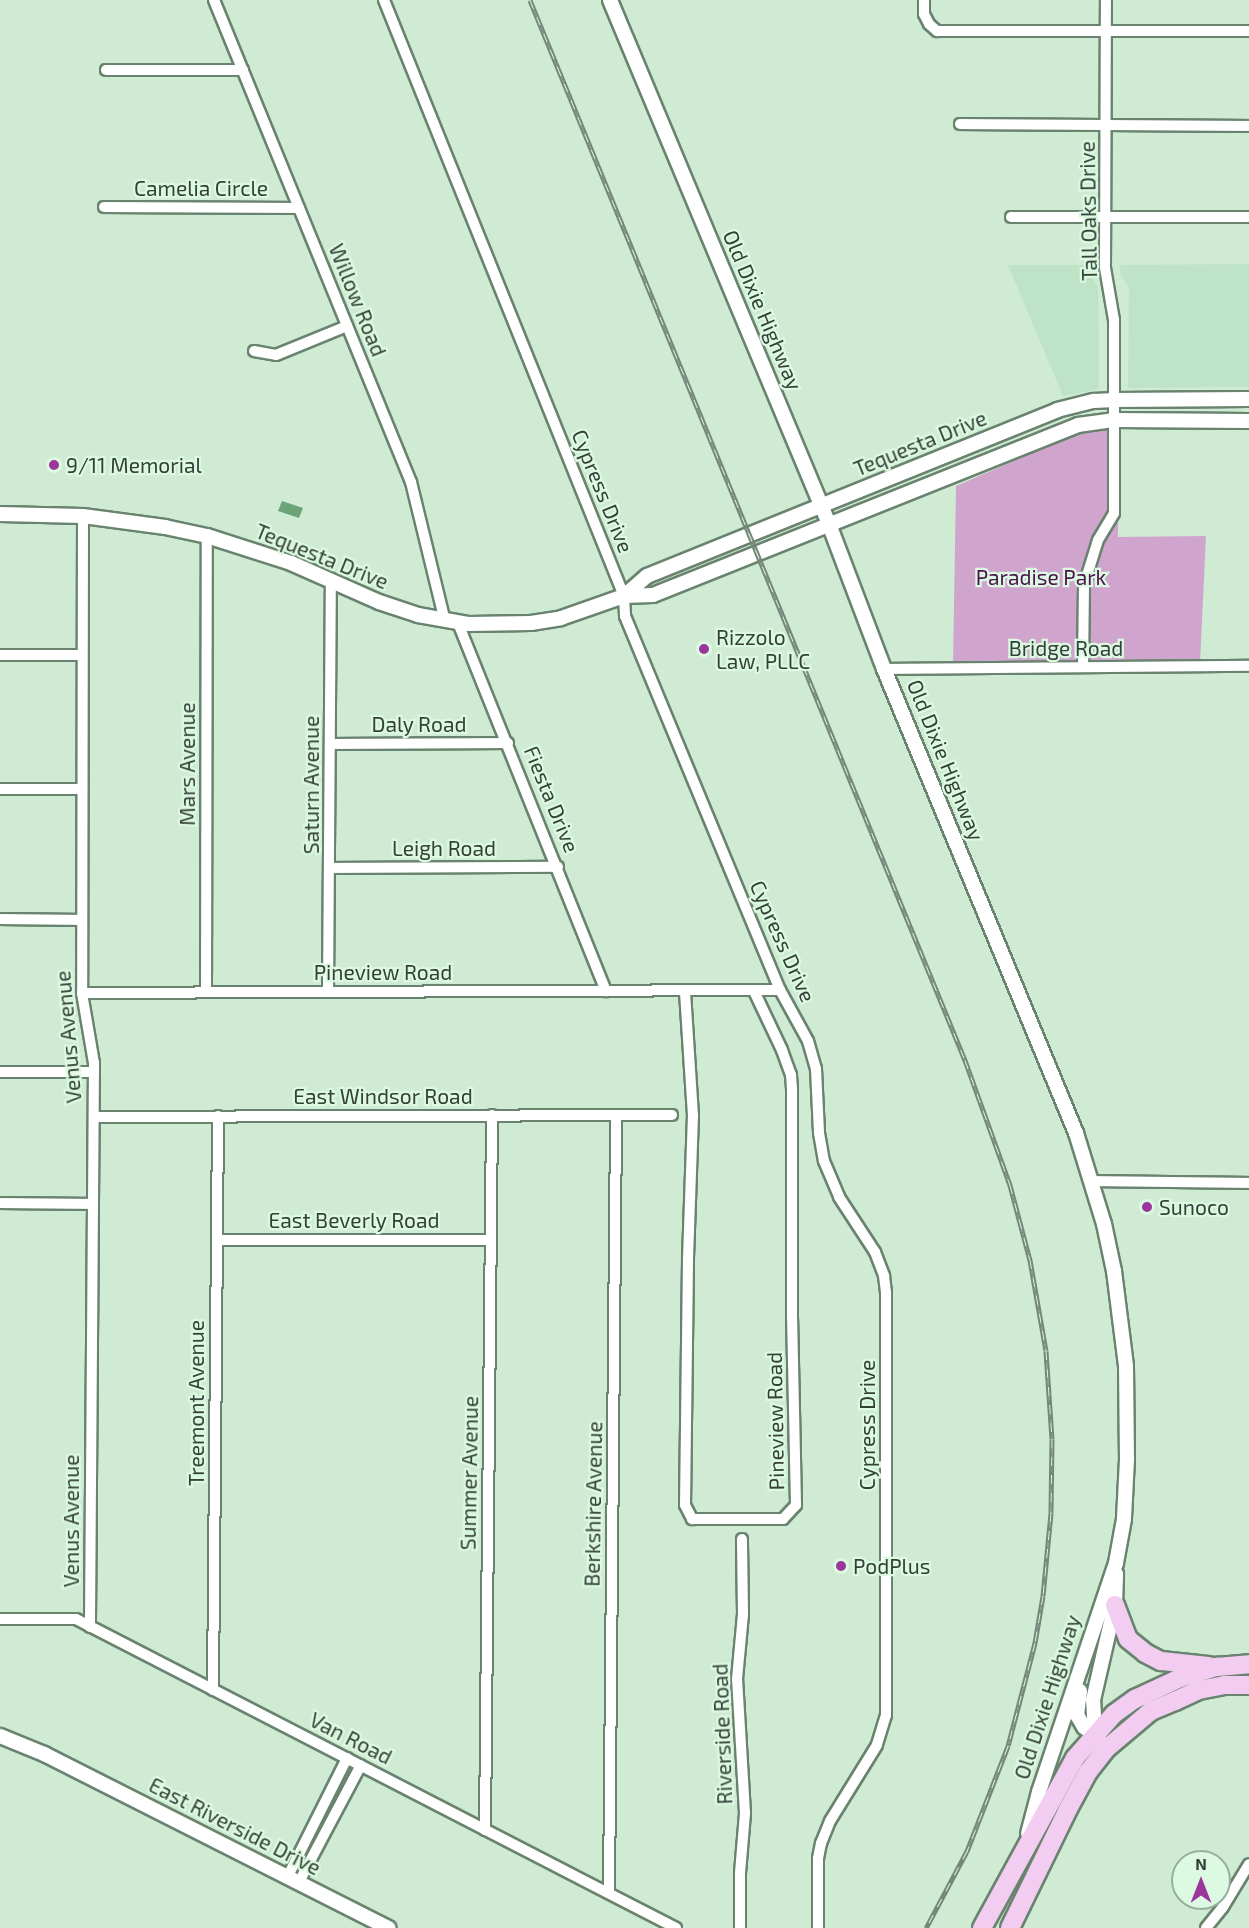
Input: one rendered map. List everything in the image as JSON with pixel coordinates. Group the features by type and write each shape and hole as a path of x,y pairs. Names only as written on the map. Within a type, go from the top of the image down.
{"main road":[{"path":"1116,1605 1128,1638 1145,1653 1161,1660 1217,1667"},
{"name":"Old Dixie Highway","path":"1010,1928 1088,1772 1114,1714 1135,1700 1180,1678 1217,1667 1249,1664"},
{"name":"Old Dixie Highway","path":"982,1928 1075,1758 1100,1742 1126,1730 1159,1708 1199,1690 1224,1685 1249,1685"}],"street":[{"name":"Willow Road","path":"214,0 411,482 452,622"},
{"name":"Cypress Drive","path":"384,0 624,596 625,616 780,987 808,1041 816,1069 820,1142 826,1169 839,1197 875,1252 886,1293 886,1715 876,1745 830,1821 821,1843 818,1858 818,1928"},
{"name":"Old Dixie Highway","path":"610,0 829,524 884,669 1076,1133 1092,1181 1114,1271 1126,1366 1127,1468 1124,1520 1116,1563 1039,1792 1025,1847"},
{"path":"924,0 924,14 929,24 938,31 1106,33 1249,31"},
{"name":"Tall Oaks Drive","path":"1083,668 1084,585 1098,540 1114,513 1116,420 1114,320 1105,268 1107,216 1106,0"},
{"path":"106,70 243,70"},
{"path":"960,124 1249,126"},
{"name":"Camelia Circle","path":"104,207 299,208"},
{"path":"1011,217 1249,218"},
{"path":"254,351 276,355 348,326"},
{"name":"Tequesta Drive","path":"624,596 647,576 1057,410 1085,403 1115,400 1249,399"},
{"name":"Tequesta Drive","path":"0,514 83,516 165,527 207,536 280,559 398,610 452,622 531,623 561,618 624,596 653,595 1058,431 1092,422 1116,420 1249,421"},
{"name":"Venus Avenue","path":"83,516 81,993 93,1047 94,1072 90,1627"},
{"name":"Mars Avenue","path":"206,992 207,536"},
{"name":"Saturn Avenue","path":"328,992 330,579"},
{"name":"Fiesta Drive","path":"452,622 508,743 606,991"},
{"path":"0,656 82,655"},
{"name":"Bridge Road","path":"884,669 1249,666"},
{"name":"Daly Road","path":"330,744 508,743"},
{"path":"0,789 82,789"},
{"name":"Leigh Road","path":"330,868 558,867"},
{"path":"0,919 82,920"},
{"name":"Pineview Road","path":"81,993 685,992 754,991 780,987"},
{"name":"Pineview Road","path":"685,992 693,1115 688,1261 685,1505 692,1519 783,1520 796,1505 792,1319 792,1089 791,1075 782,1050 754,991"},
{"path":"0,1072 94,1072"},
{"name":"Summer Avenue","path":"485,1830 492,1115"},
{"name":"Berkshire Avenue","path":"609,1893 616,1115"},
{"name":"East Windsor Road","path":"94,1117 672,1115"},
{"name":"Treemont Avenue","path":"213,1690 218,1116"},
{"path":"1092,1181 1249,1183"},
{"path":"0,1203 93,1204"},
{"name":"East Beverly Road","path":"217,1240 491,1240"},
{"name":"Riverside Road","path":"740,1928 739,1883 745,1813 737,1679 743,1614 742,1539"},
{"name":"Old Dixie Highway","path":"1100,1742 1093,1700 1116,1605 1116,1563"},
{"name":"Van Road","path":"0,1619 76,1619 675,1928"},
{"path":"1094,1627 1076,1709 1084,1727 1100,1742"},
{"name":"East Riverside Drive","path":"0,1736 62,1763 389,1928"},
{"path":"293,1879 347,1758"},
{"path":"293,1879 361,1765"},
{"path":"1206,1928 1246,1874 1249,1864"}],"shaded area":[{"path":"1249,264 1249,387 1128,388 1129,287 1121,276 1120,265"},
{"path":"1008,265 1090,265 1091,275 1098,287 1099,389 1063,396"},
{"path":"282,501 303,508 299,518 278,511"}],"green space":[{"name":"Paradise Park","path":"1119,428 1118,537 1206,536 1200,663 953,665 956,486 1076,434"}],"railway":[{"path":"530,0 965,1060 1010,1185 1030,1260 1046,1351 1052,1439 1051,1513 1043,1596 1035,1643 1008,1746 967,1851 926,1928"}],"place":[{"name":"9/11 Memorial","path":"54,465"},
{"name":"Rizzolo Law, PLLC","path":"704,649"},
{"name":"Sunoco","path":"1147,1207"},
{"name":"PodPlus","path":"841,1566"}]}
